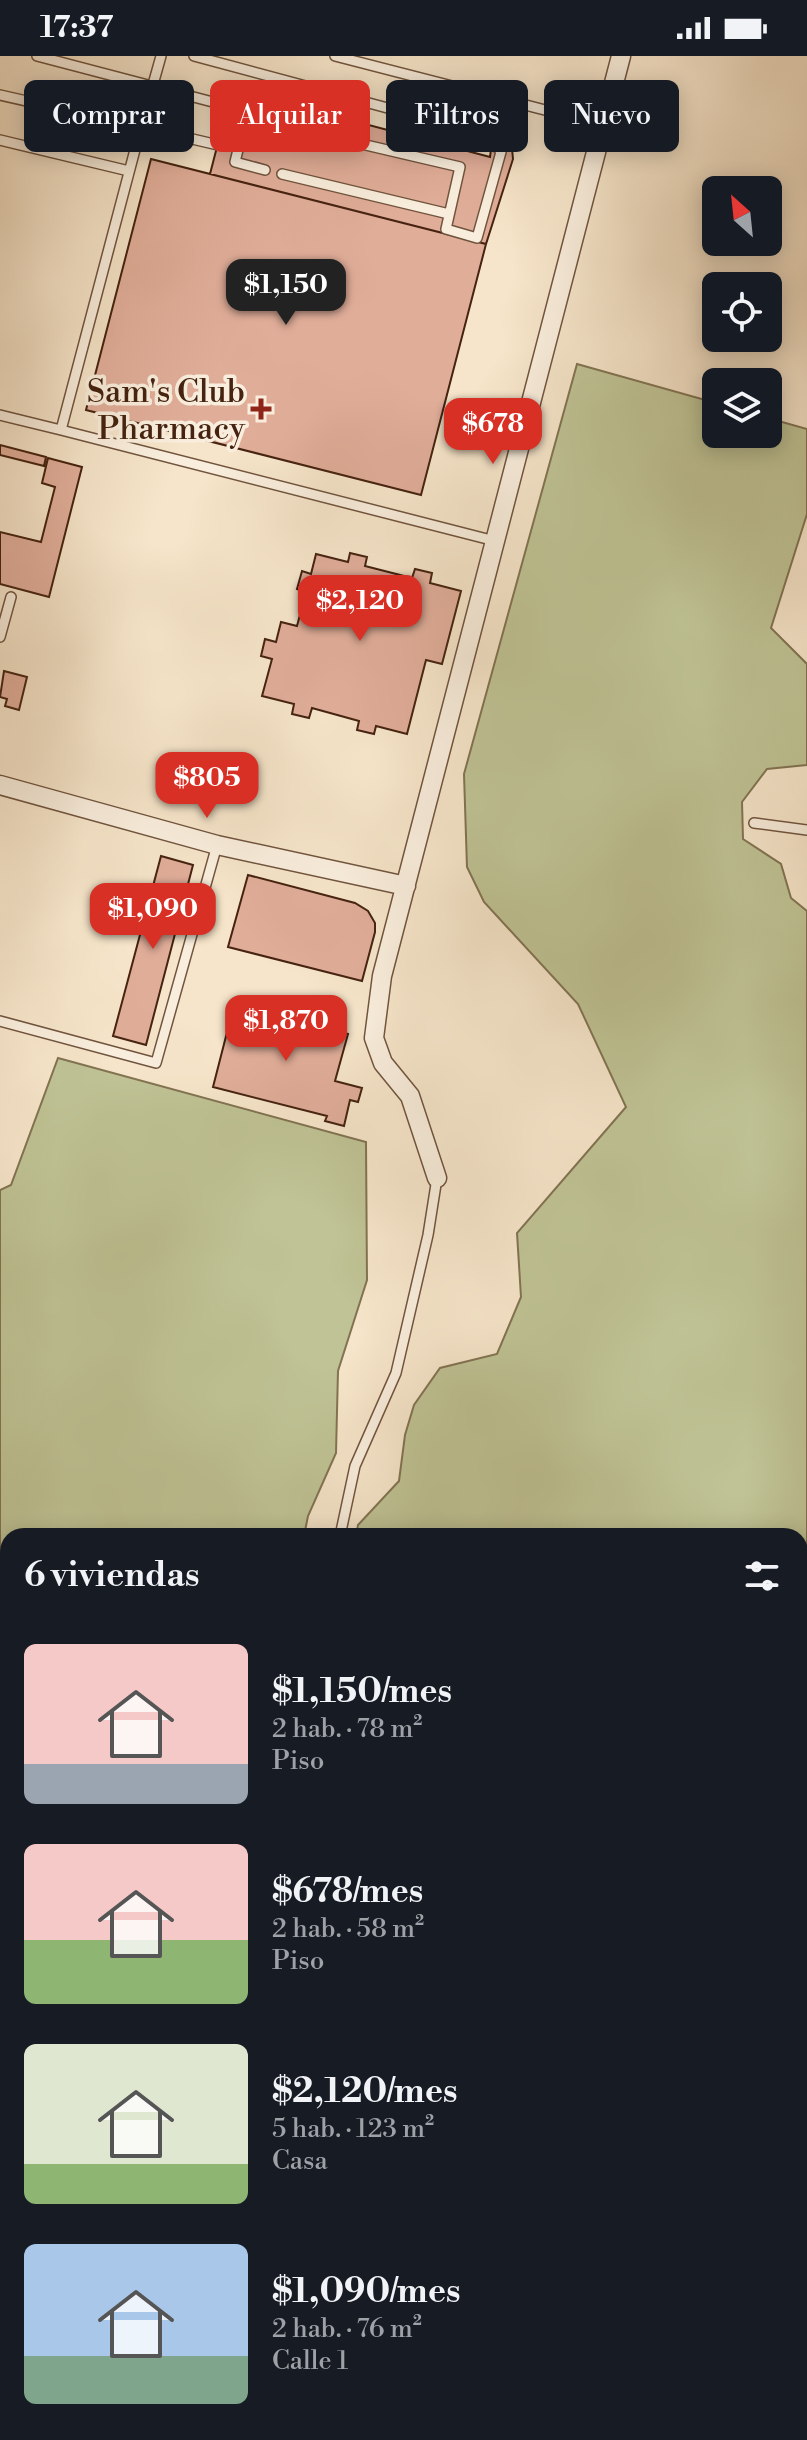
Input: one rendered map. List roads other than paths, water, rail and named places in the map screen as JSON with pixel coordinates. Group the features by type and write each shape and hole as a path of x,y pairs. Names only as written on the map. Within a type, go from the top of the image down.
{"street":[{"path":"437,1178 410,1096 383,1063 374,1038 382,976 621,56"},
{"path":"0,785 217,845 406,886"}],"lane":[{"path":"37,56 124,80"},
{"path":"155,80 161,56"},
{"path":"194,56 488,135 501,152 477,238 446,229 460,167 246,117 235,162 265,170"},
{"path":"335,56 544,110"},
{"path":"0,95 24,100"},
{"path":"0,140 129,171"},
{"path":"61,430 134,152"},
{"path":"282,174 449,214"},
{"path":"0,415 495,541"},
{"path":"0,637 11,597"},
{"path":"754,823 807,830"},
{"path":"0,1021 156,1063 217,845"},
{"path":"342,1528 355,1466 396,1373 428,1235 437,1178"}],"place":[{"name":"Sam's Club Pharmacy","path":"261,409"}]}
